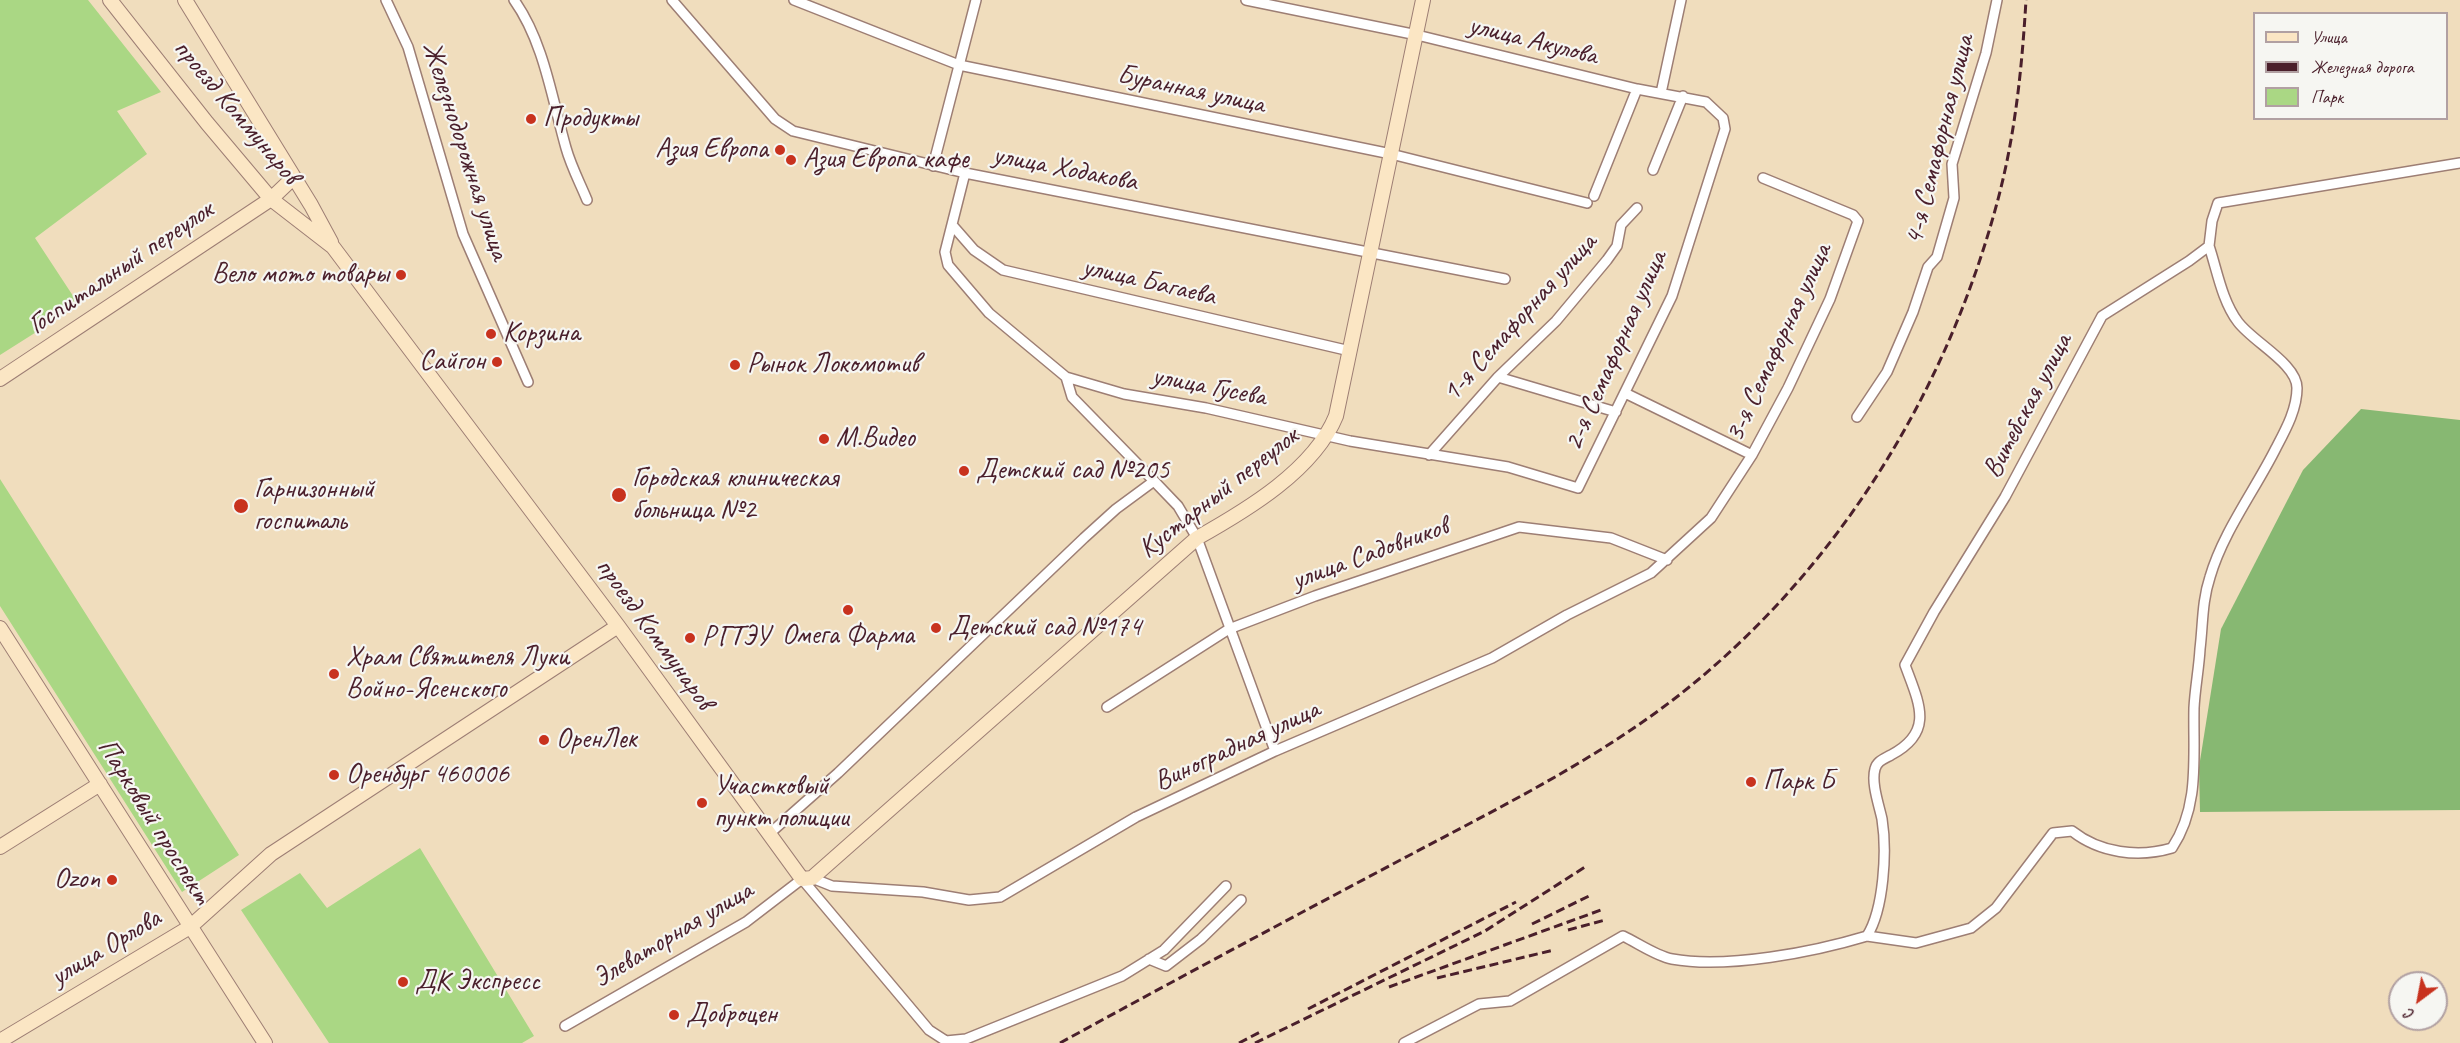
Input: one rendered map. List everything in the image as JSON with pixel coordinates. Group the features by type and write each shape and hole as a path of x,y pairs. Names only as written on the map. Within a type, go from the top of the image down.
{"street":[{"name":"проезд Коммунаров","path":"110,0 207,123 271,199 333,247"},
{"name":"проезд Коммунаров","path":"185,0 333,247 618,626 769,834 915,1015 930,1030 946,1041 966,1039 1122,976 1149,959"},
{"name":"Железнодорожная улица","path":"386,0 408,47 462,234 528,381"},
{"path":"514,0 525,16 550,87 567,151 587,200"},
{"name":"улица Ходакова","path":"672,0 775,119 793,131 965,173 1505,279"},
{"name":"Буранная улица","path":"794,0 814,4 959,65 1391,154 1590,200 1637,90"},
{"path":"933,166 976,0"},
{"name":"улица Акулова","path":"1246,0 1417,35 1637,90 1683,96 1706,102 1723,118 1725,129"},
{"name":"Кустарный переулок","path":"807,879 1197,538 1245,511 1274,490 1320,447 1328,436 1336,416 1423,0"},
{"path":"1661,93 1682,0"},
{"name":"4-я Семафорная улица","path":"1857,417 1887,372 1913,312 1928,267 1937,257 1954,198 1952,164 1986,53 1997,0"},
{"path":"1653,170 1683,96"},
{"name":"2-я Семафорная улица","path":"1578,488 1672,296 1725,129"},
{"path":"1404,1043 1479,1004 1510,1001 1623,936 1671,959 1742,962 1840,944 1867,936 1916,943 1971,928 1996,908 2053,833 2072,831 2087,843 2109,851 2157,853 2172,848 2178,839 2194,794 2194,705 2203,604 2210,575 2223,544 2287,427 2295,405 2297,386 2291,370 2258,343 2238,322 2228,304 2209,246 2212,221 2218,203 2460,163"},
{"name":"улица Гусева","path":"965,173 945,252 948,265 989,313 1066,377 1124,394 1206,408 1328,436 1508,467 1578,488"},
{"name":"Госпитальный переулок","path":"0,379 271,199 293,178"},
{"name":"3-я Семафорная улица","path":"1667,560 1711,518 1752,455 1788,388 1830,299 1858,221 1853,215 1763,178"},
{"name":"1-я Семафорная улица","path":"1429,455 1498,377 1556,321 1607,260 1617,246 1621,225 1637,208"},
{"name":"улица Багаева","path":"953,226 974,250 1003,270 1350,351"},
{"name":"Витебская улица","path":"1867,936 1874,925 1881,884 1883,830 1874,772 1878,762 1915,738 1920,717 1919,699 1905,665 1912,650 2005,497 2102,316 2209,246"},
{"path":"1066,377 1071,397 1155,480 1178,506 1197,538 1275,751"},
{"path":"1498,377 1616,412"},
{"path":"1625,393 1752,455"},
{"path":"769,834 838,773 1084,538 1116,509 1155,480"},
{"name":"улица Садовников","path":"1107,707 1229,629 1315,596 1519,526 1611,538 1667,560"},
{"name":"Виноградная улица","path":"807,879 832,886 922,892 969,900 1000,897 1136,817 1275,751 1492,658 1567,615 1652,573 1667,560"},
{"name":"улица Орлова","path":"0,1041 190,927 254,867 285,844 618,626"},
{"name":"Парковый проспект","path":"0,628 265,1043"},
{"path":"0,847 100,784"},
{"name":"Элеваторная улица","path":"566,1026 746,922 807,879"},
{"path":"1149,959 1164,950 1226,886"},
{"path":"1149,959 1166,966 1202,939 1241,900"}],"green space":[{"path":"0,0 88,0 161,92 117,111 147,154 35,238 79,305 0,355"},
{"path":"2361,409 2460,420 2460,810 2200,812 2199,767 2221,629 2303,470"},
{"path":"0,479 239,855 182,892 0,606"},
{"path":"420,848 534,1036 522,1043 329,1043 241,910 300,873 327,908"}],"railway":[{"path":"1060,1043 1521,796 1595,753 1666,705 1699,679 1752,631 1800,579 1845,523 1884,464 1920,402 1950,337 1976,271 1997,203 2009,153 2017,102 2026,0"},
{"path":"1255,1043 1485,931 1585,867"},
{"path":"1532,924 1589,896"},
{"path":"1308,1009 1516,902"},
{"path":"1389,987 1601,910"},
{"path":"1568,930 1605,920"},
{"path":"1437,978 1554,950"},
{"path":"1239,1043 1262,1031"}],"place":[{"name":"Продукты","path":"531,119"},
{"name":"Азия Европа","path":"780,150"},
{"name":"Азия Европа кафе","path":"791,160"},
{"name":"Вело мото товары","path":"401,275"},
{"name":"Корзина","path":"491,334"},
{"name":"Сайгон","path":"497,362"},
{"name":"Рынок Локомотив","path":"735,365"},
{"name":"М.Видео","path":"824,439"},
{"name":"Детский сад №205","path":"964,471"},
{"name":"Городская клиническая больница №2","path":"619,495"},
{"name":"Гарнизонный госпиталь","path":"241,506"},
{"name":"Омега Фарма","path":"848,610"},
{"name":"Детский сад №174","path":"936,628"},
{"name":"РГТЭУ","path":"690,638"},
{"name":"Храм Святителя Луки Войно-Ясенского","path":"334,674"},
{"name":"ОренЛек","path":"544,740"},
{"name":"Оренбург 460006","path":"334,775"},
{"name":"Парк Б","path":"1751,782"},
{"name":"Участковый пункт полиции","path":"702,803"},
{"name":"Ozon","path":"112,880"},
{"name":"ДК Экспресс","path":"403,982"},
{"name":"Доброцен","path":"674,1015"}]}
